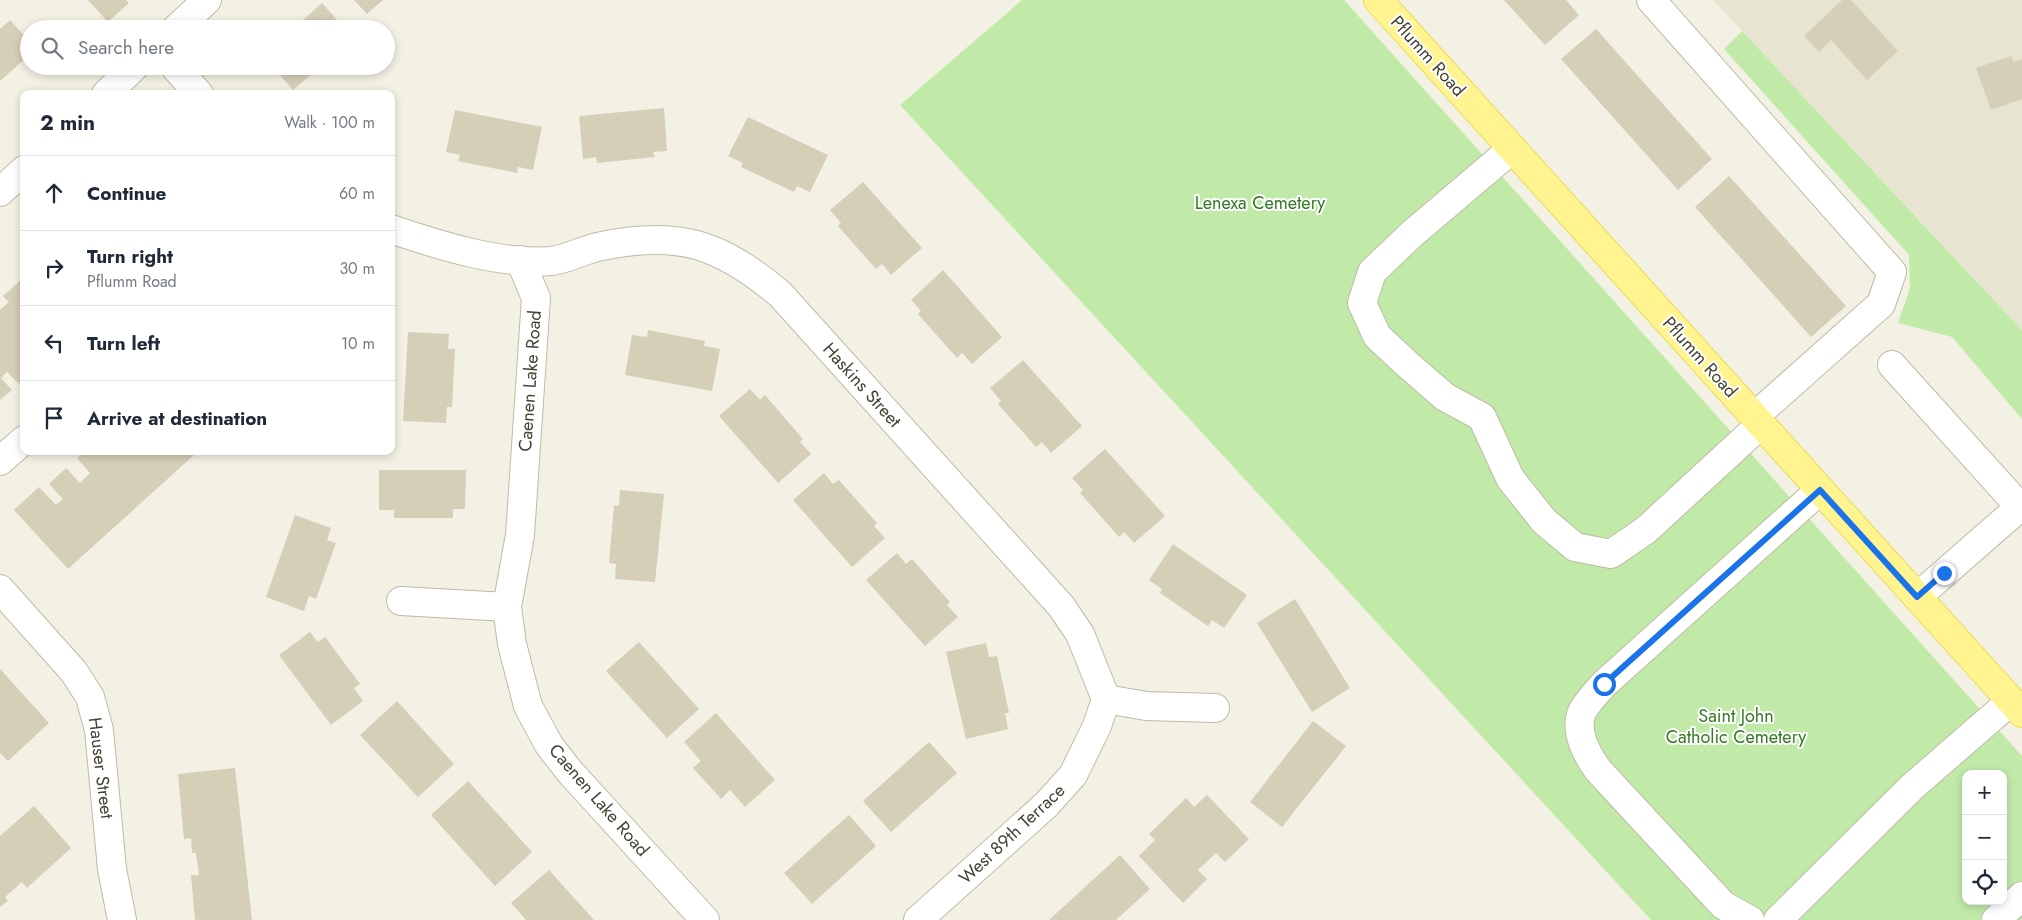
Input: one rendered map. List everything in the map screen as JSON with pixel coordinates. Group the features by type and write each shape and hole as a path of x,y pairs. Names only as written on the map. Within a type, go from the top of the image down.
{"main road":[{"name":"Pflumm Road","path":"1378,0 2016,707"}],"street":[{"path":"186,20 207,0"},
{"path":"1512,149 1413,233 1372,272 1362,303 1377,336 1445,397 1482,417 1510,478 1544,521 1575,547 1611,554 1646,530 1881,304 1892,272 1650,0"},
{"path":"110,90 126,75"},
{"path":"182,75 195,90"},
{"path":"0,192 20,174"},
{"path":"395,230 480,255 520,260"},
{"name":"Haskins Street","path":"520,260 552,260 600,246 644,239 669,240 686,241 720,252 752,271 780,294 1061,606 1080,634 1106,699"},
{"name":"Caenen Lake Road","path":"520,260 536,298 520,535 506,607 512,644 528,706 549,745 570,772 705,920"},
{"path":"1892,365 2020,506 1917,597"},
{"path":"0,461 20,444"},
{"path":"1750,920 1724,905 1598,770 1587,754 1581,731 1582,712 1604,684 1820,490"},
{"name":"Hauser Street","path":"0,589 74,672 90,697 99,730 112,869 122,920"},
{"path":"400,601 506,607"},
{"path":"1106,699 1146,706 1214,708"},
{"name":"West 89th Terrace","path":"918,920 1046,805 1073,775 1097,726 1106,699"},
{"path":"1778,920 1913,786 2016,707"},
{"path":"1996,920 2022,896"}],"shaded area":[{"path":"1713,0 2022,0 2022,330 1959,262"}],"green space":[{"name":"Lenexa Cemetery","path":"1022,0 1344,0 2022,756 2022,920 1651,920 900,105"},
{"path":"1742,31 2022,330 2022,419 1952,337 1898,323 1910,288 1909,255 1724,49"}],"building":[{"path":"88,0 126,0 129,3 110,20 106,20"},
{"path":"354,0 383,0 367,14"},
{"path":"1504,0 1566,0 1579,15 1545,45"},
{"path":"1842,0 1851,0 1898,51 1867,80 1831,40 1819,52 1804,36"},
{"path":"322,3 337,20 303,20"},
{"path":"10,20 20,31 20,63 0,81 0,29"},
{"path":"1596,29 1712,159 1678,190 1561,59"},
{"path":"2011,56 2014,62 2022,59 2022,99 1991,110 1976,68"},
{"path":"280,75 310,75 293,90"},
{"path":"664,108 667,151 653,152 655,157 597,163 596,157 583,159 579,116"},
{"path":"455,110 542,127 533,170 518,167 517,173 458,161 460,155 446,152"},
{"path":"748,117 828,155 810,192 797,186 794,192 741,167 743,163 728,156"},
{"path":"1729,176 1846,306 1811,337 1695,207"},
{"path":"863,182 922,248 891,275 882,264 876,269 838,226 841,223 830,210"},
{"path":"943,270 1002,337 972,364 962,353 957,358 918,314 921,311 911,300"},
{"path":"20,281 20,383 7,372 1,378 12,390 0,400 0,310 9,302 3,296"},
{"path":"648,330 705,341 704,346 720,349 712,391 625,375 632,335 647,337"},
{"path":"408,332 449,334 448,349 455,349 452,407 447,407 446,423 403,421"},
{"path":"1023,360 1082,426 1051,453 1042,442 1036,447 998,404 1001,401 990,388"},
{"path":"750,389 760,400 765,395 803,439 800,442 811,454 778,483 719,416"},
{"path":"1105,449 1165,516 1134,543 1124,532 1119,537 1080,493 1083,490 1072,478"},
{"path":"80,455 194,455 68,569 14,510 39,487 56,505 63,499 49,484 66,468 80,483 90,473 77,458"},
{"path":"379,470 466,470 465,509 453,509 453,518 394,518 394,510 379,510"},
{"path":"824,473 833,484 839,480 877,523 874,526 885,538 852,567 793,500"},
{"path":"620,490 664,494 655,582 615,579 616,564 609,563 614,505 619,506"},
{"path":"295,515 331,528 327,540 336,543 316,599 309,596 304,611 266,597"},
{"path":"1173,544 1247,595 1224,628 1212,620 1208,626 1160,593 1162,589 1149,580"},
{"path":"897,553 906,564 912,559 950,602 947,605 958,617 925,646 866,580"},
{"path":"1295,599 1350,688 1312,712 1257,623"},
{"path":"310,632 318,642 325,637 360,684 354,688 363,701 331,725 279,655"},
{"path":"639,642 699,709 667,738 606,671"},
{"path":"986,643 989,657 997,656 1009,713 1005,713 1008,729 966,739 946,652"},
{"path":"0,669 49,723 8,761 0,753"},
{"path":"397,701 454,764 418,797 360,735"},
{"path":"716,713 775,780 745,807 730,790 721,799 693,768 701,761 684,742"},
{"path":"1313,721 1346,746 1282,827 1250,802"},
{"path":"929,742 957,773 891,832 863,801"},
{"path":"235,768 252,920 195,920 191,875 199,875 196,853 192,853 191,838 184,839 178,774"},
{"path":"468,781 532,852 495,886 431,815"},
{"path":"1207,795 1249,839 1225,862 1216,853 1198,870 1207,879 1183,903 1139,856 1155,840 1149,834 1186,798 1194,807"},
{"path":"34,806 71,848 27,888 22,882 5,897 8,901 0,907 0,836"},
{"path":"849,815 876,846 812,904 784,873"},
{"path":"1120,855 1150,889 1116,920 1049,920"},
{"path":"549,870 594,920 526,920 511,903"}],"route":[{"path":"1604,684 1820,490 1917,597 1944,573"}],"park label":[{"name":"Saint John Catholic Cemetery","path":"1736,726"}]}
